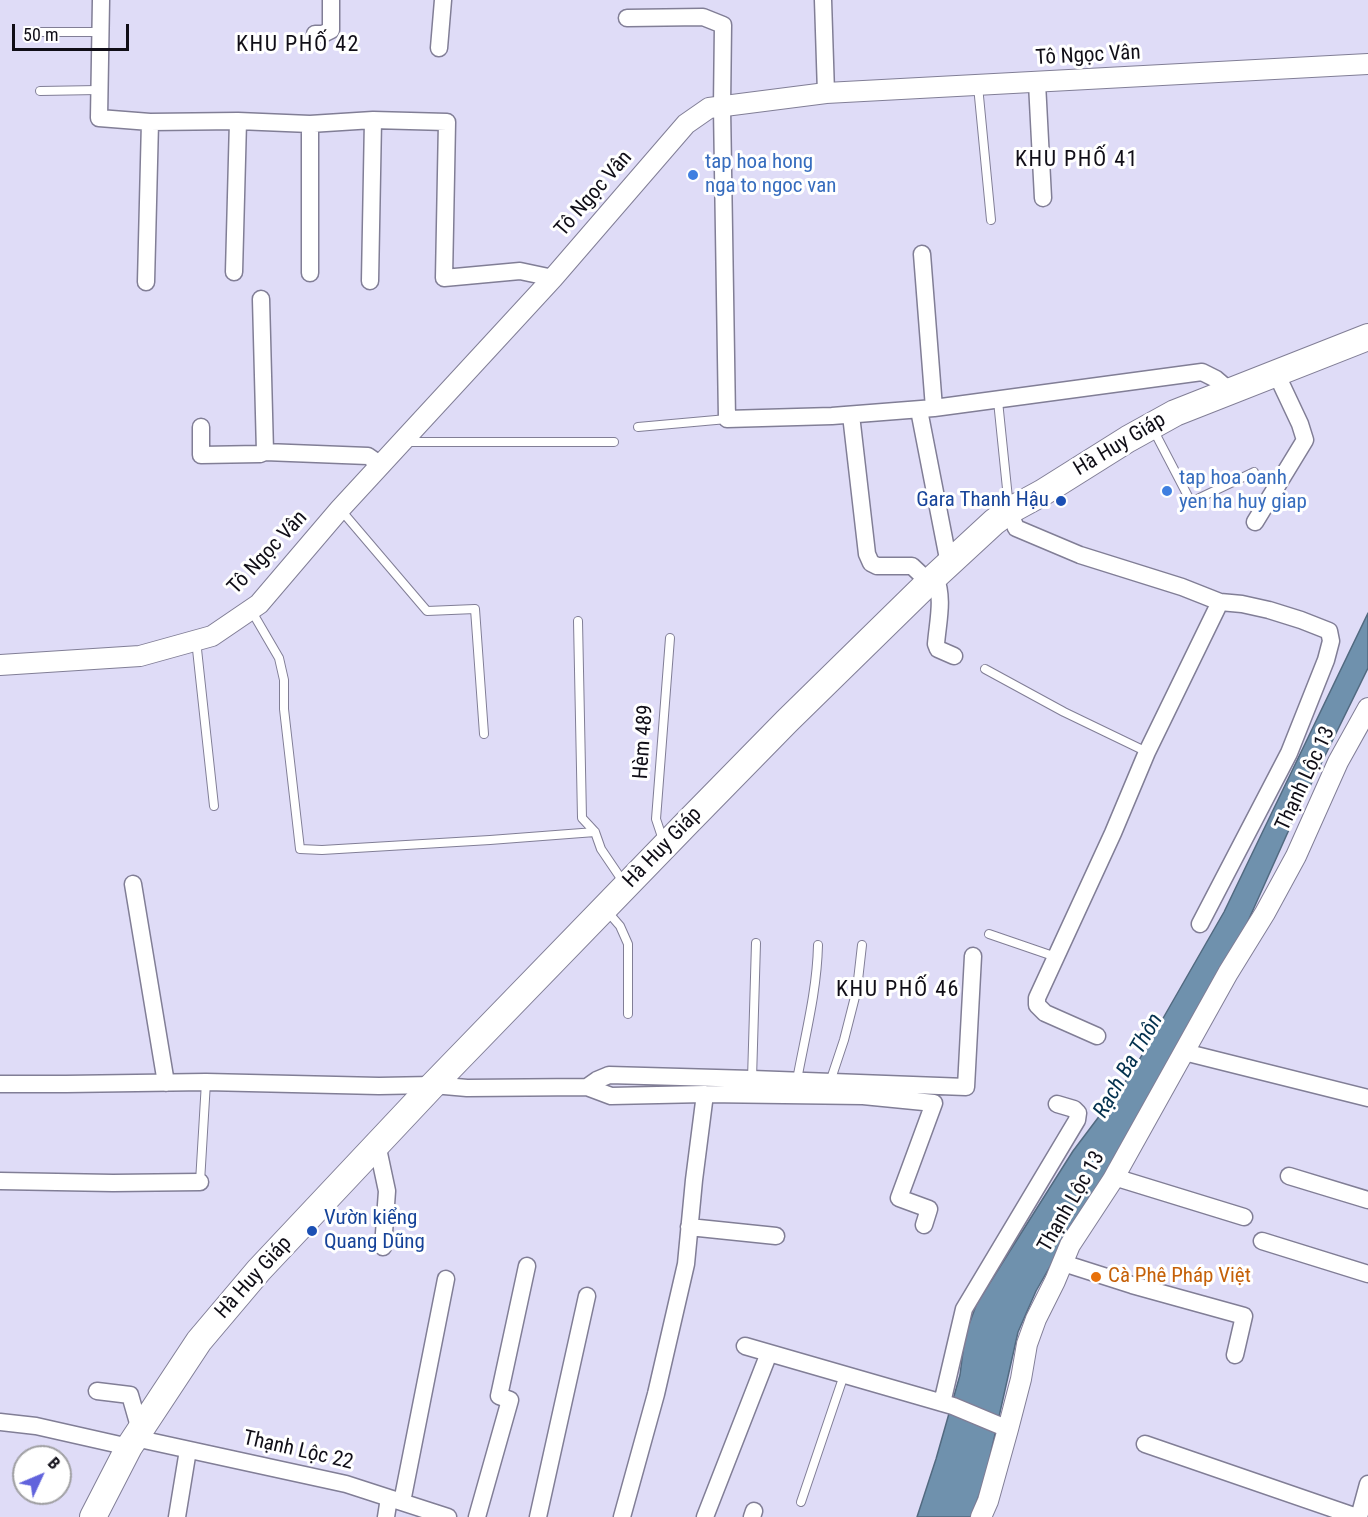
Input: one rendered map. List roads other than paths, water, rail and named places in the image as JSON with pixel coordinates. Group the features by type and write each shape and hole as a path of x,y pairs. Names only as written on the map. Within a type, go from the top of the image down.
{"main road":[{"name":"Hà Huy Giáp","path":"93,1517 135,1438 199,1341 259,1270 433,1085 787,721 994,522 1128,439 1175,413 1368,337"}],"street":[{"path":"101,0 99,118 150,122 310,124 373,120 447,122 444,278 520,271 553,278"},
{"path":"315,34 327,33 331,30 331,0"},
{"path":"439,48 443,0"},
{"path":"823,0 826,93"},
{"path":"627,18 703,17 723,25 722,107 727,419 851,415 927,409 1202,372 1216,379 1230,391"},
{"name":"Tô Ngọc Vân","path":"0,665 140,656 212,636 259,604 340,509 553,278 686,124 709,108 826,93 1368,64"},
{"path":"1037,83 1043,198"},
{"path":"370,281 373,120"},
{"path":"146,282 150,122"},
{"path":"234,272 238,122"},
{"path":"310,124 310,273"},
{"path":"922,254 927,409 941,599 936,644 938,649 954,656"},
{"path":"261,299 266,453"},
{"path":"1255,522 1305,440 1276,373"},
{"path":"851,415 867,554 871,563 877,566 912,566 938,574"},
{"path":"201,426 201,455 266,453 368,456 381,465"},
{"path":"1009,511 1016,528 1080,555 1182,587 1220,602 1269,610 1329,631 1331,641 1326,660 1289,753 1200,924"},
{"path":"1097,1036 1046,1013 1037,1005 1037,999 1113,834 1147,752 1220,602"},
{"name":"Thạnh Lộc 13","path":"981,1517 988,1501 1005,1427 1021,1379 1027,1344 1070,1245 1114,1177 1228,973 1265,913 1296,856 1338,762 1368,708"},
{"path":"133,884 166,1083"},
{"path":"587,1087 609,1075 966,1087 974,956"},
{"path":"1184,1052 1368,1098"},
{"path":"0,1083 206,1082 433,1085 467,1088 587,1087 611,1096 705,1094 863,1096 934,1102 899,1198 929,1209 924,1226"},
{"path":"622,1517 656,1394 684,1275 705,1094"},
{"path":"948,1405 964,1309 1077,1120 1078,1113 1074,1108 1057,1104"},
{"path":"377,1144 387,1191 383,1247"},
{"path":"1289,1176 1368,1200"},
{"path":"1114,1177 1244,1217"},
{"path":"0,1181 200,1182"},
{"path":"689,1227 776,1236"},
{"path":"1262,1241 1368,1274"},
{"path":"1063,1263 1244,1316 1235,1355"},
{"path":"477,1517 510,1400 499,1396 527,1266"},
{"path":"386,1517 396,1500 446,1279"},
{"path":"538,1517 587,1296"},
{"path":"745,1346 948,1405 1005,1427"},
{"path":"705,1517 769,1353"},
{"path":"97,1391 130,1395 135,1438"},
{"name":"Thạnh Lộc 22","path":"0,1422 135,1438 346,1484 448,1517"},
{"path":"1145,1444 1358,1517 1368,1484"},
{"path":"177,1517 188,1450"}],"lane":[{"path":"35,32 100,32"},
{"path":"978,86 991,220"},
{"path":"40,91 98,90"},
{"path":"998,401 1009,511"},
{"path":"638,427 727,419"},
{"path":"1151,426 1191,502 1254,472"},
{"path":"403,442 614,442"},
{"path":"340,509 427,611 475,609 484,734"},
{"path":"251,609 279,658 284,680 284,709 300,849 479,841 595,832"},
{"path":"578,621 582,818 595,832 601,849 626,886"},
{"name":"Hèm 489","path":"665,846 656,819 670,639"},
{"path":"196,640 214,806"},
{"path":"985,669 1064,712 1147,752"},
{"path":"605,908 620,926 628,944 628,1014"},
{"path":"989,934 1056,957"},
{"path":"752,1079 756,943"},
{"path":"797,1080 813,996 818,945"},
{"path":"830,1082 857,990 862,945"},
{"path":"200,1182 206,1082"},
{"path":"801,1502 844,1375"}],"water":[{"path":"1368,613 1368,668 1292,823 1240,939 1184,1050 1080,1214 1036,1291 1018,1332 985,1479 971,1517 917,1517 960,1375 965,1335 977,1303 1073,1151 1131,1074 1224,912"}],"place":[{"name":"tap hoa hong nga to ngoc van","path":"693,175"},
{"name":"tap hoa oanh yen ha huy giap","path":"1167,491"},
{"name":"Gara Thanh Hậu","path":"1061,501"},
{"name":"Vườn kiểng Quang Dũng","path":"312,1231"},
{"name":"Cà Phê Pháp Việt","path":"1096,1277"}],"district":[{"name":"KHU PHỐ 42","path":"298,45"},
{"name":"KHU PHỐ 41","path":"1077,160"},
{"name":"KHU PHỐ 46","path":"898,990"}],"water label":[{"name":"Rạch Ba Thôn","path":"1129,1066"}]}
